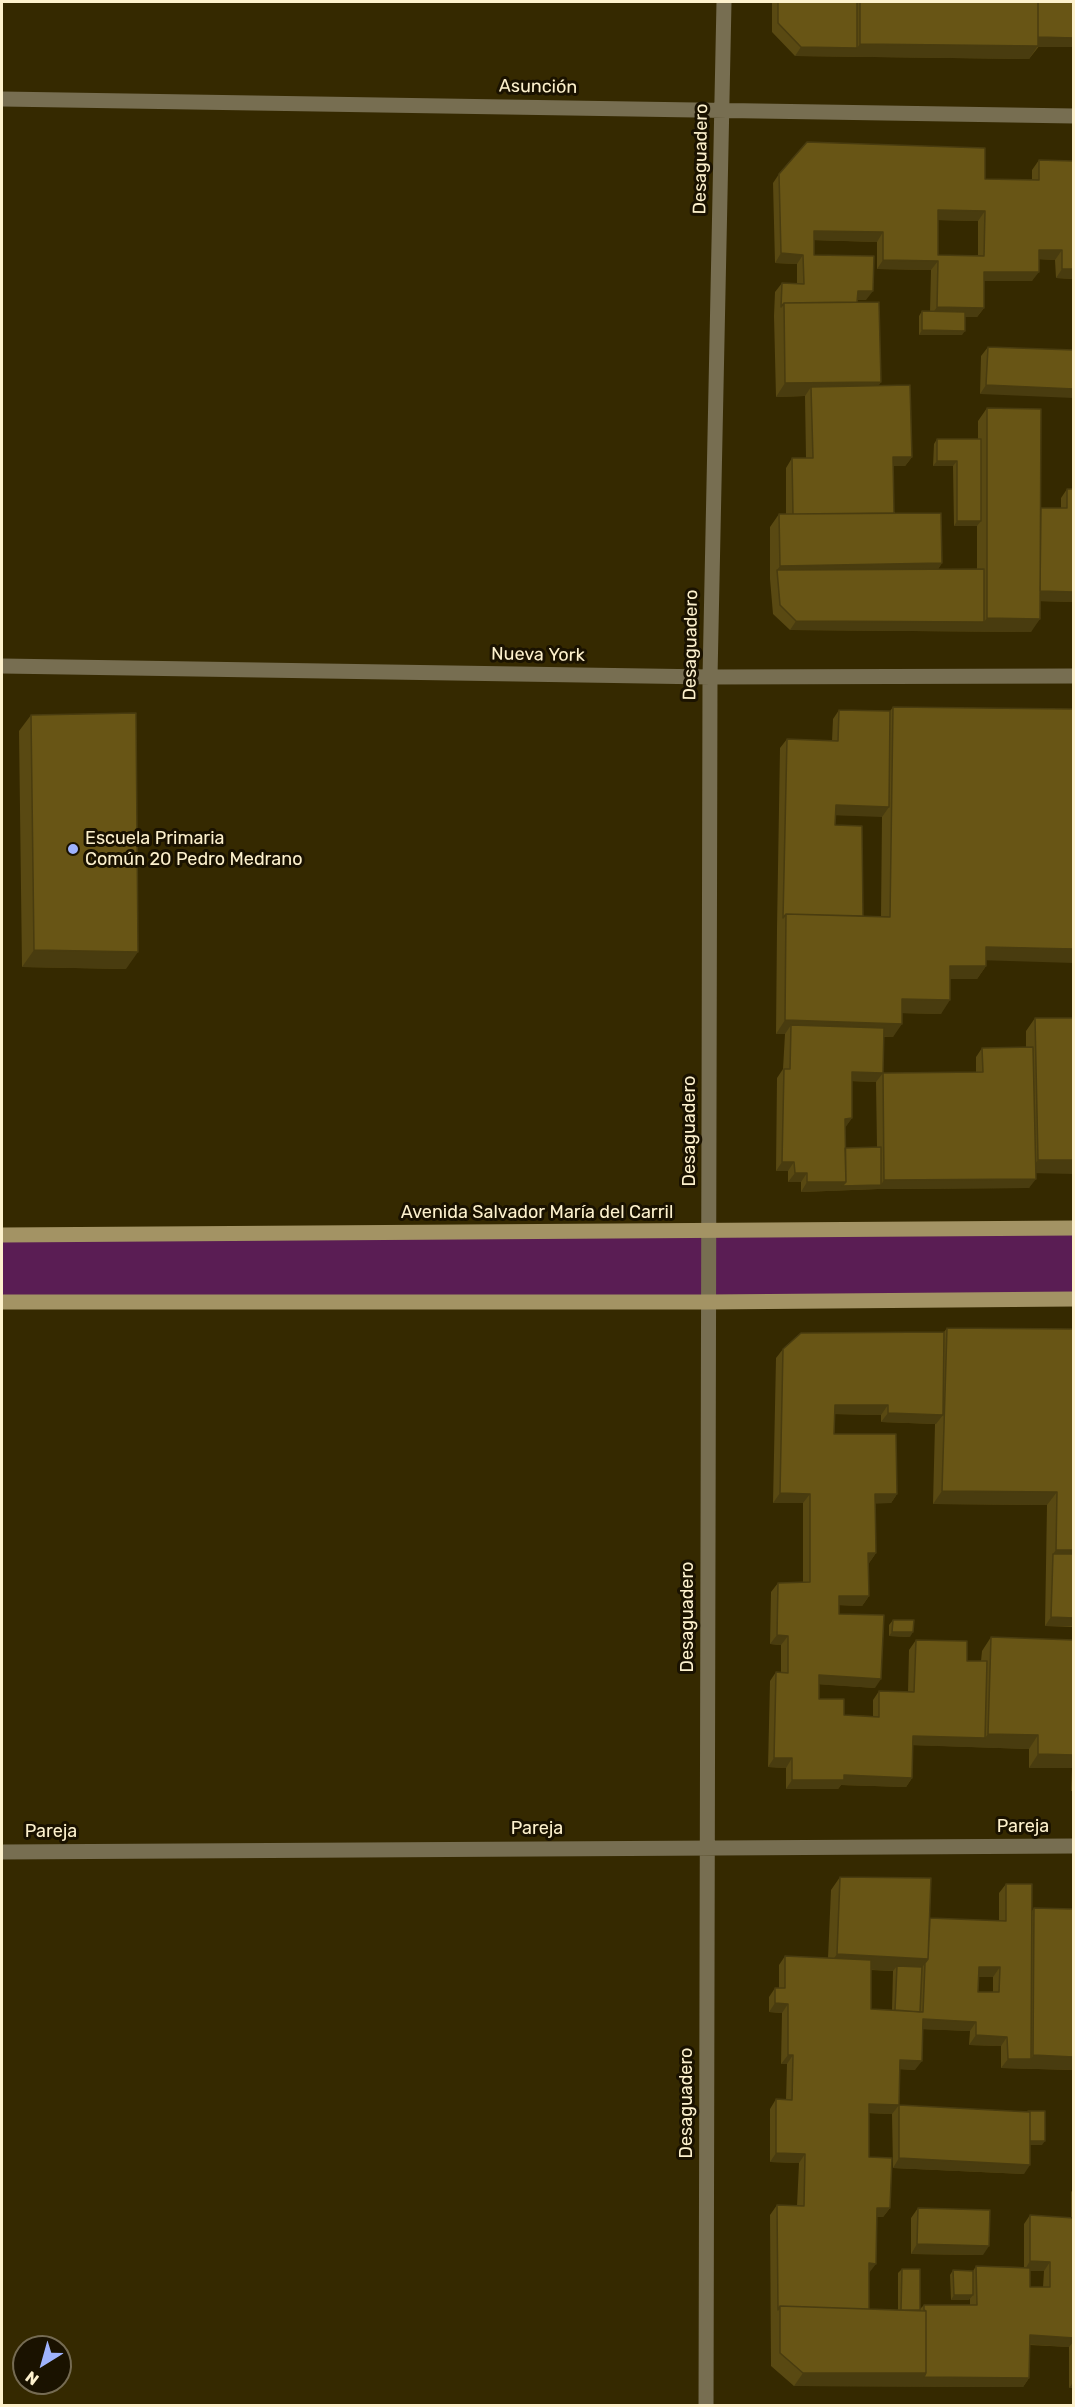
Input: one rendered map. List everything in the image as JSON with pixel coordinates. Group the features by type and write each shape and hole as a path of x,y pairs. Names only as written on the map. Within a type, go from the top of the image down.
{"street":[{"name":"Desaguadero","path":"706,2406 710,677 724,2"},
{"name":"Asunción","path":"2,99 1074,116"},
{"name":"Nueva York","path":"2,666 710,677 1074,676"},
{"name":"Avenida Salvador María del Carril","path":"2,1235 1074,1228"},
{"path":"2,1302 708,1302 1074,1299"},
{"name":"Pareja","path":"2,1852 1074,1846"}],"shaded area":[{"path":"1073,1228 1073,1299 2,1302 2,1235"}],"building":[{"path":"778,2 857,2 857,48 801,47 778,23"},
{"path":"860,2 1038,2 1038,46 860,44"},
{"path":"1038,2 1074,2 1074,38 1038,37"},
{"path":"807,142 985,148 985,179 1039,180 1039,160 1074,161 1074,269 1062,269 1062,250 1039,250 1039,272 984,272 984,308 937,307 938,261 883,260 883,232 814,231 814,255 874,256 873,291 858,291 857,302 784,303 781,307 782,283 804,284 803,255 781,253 779,174","holes":["938,210 985,211 984,256 938,255"]},
{"path":"879,302 881,382 785,383 784,303"},
{"path":"922,311 965,312 965,331 922,330"},
{"path":"988,347 1074,350 1074,389 986,385"},
{"path":"910,385 912,457 893,457 894,513 793,514 792,458 813,458 811,387"},
{"path":"987,408 1041,409 1040,619 987,618"},
{"path":"937,439 981,439 981,521 957,521 957,461 937,461"},
{"path":"1067,489 1074,489 1074,592 1040,591 1041,508 1067,508"},
{"path":"941,513 942,563 780,566 779,514"},
{"path":"984,569 984,622 796,621 780,605 777,570"},
{"path":"893,707 1074,709 1074,949 986,947 986,966 950,966 950,1000 902,999 902,1024 785,1020 786,914 890,917"},
{"path":"839,710 890,711 889,807 836,805 835,825 862,826 863,916 786,914 783,918 787,739 838,741"},
{"name":"Escuela Primaria Común 20 Pedro Medrano","path":"136,713 138,952 34,950 31,715"},
{"path":"1035,1018 1074,1018 1074,1160 1038,1160"},
{"path":"791,1025 884,1028 883,1073 852,1072 852,1118 845,1119 846,1182 807,1182 807,1173 795,1173 794,1162 782,1162 784,1069 790,1069"},
{"path":"1033,1047 1036,1179 884,1180 883,1073 983,1072 982,1048"},
{"path":"881,1147 881,1185 842,1186 846,1182 845,1148"},
{"path":"947,1328 1074,1329 1074,1550 1056,1550 1057,1492 942,1491"},
{"path":"944,1332 943,1415 888,1413 888,1405 835,1405 834,1434 896,1434 897,1494 875,1494 876,1553 868,1553 869,1596 839,1596 839,1614 884,1615 881,1679 819,1675 819,1699 844,1699 844,1715 879,1717 879,1691 914,1692 916,1640 967,1641 967,1661 987,1661 985,1738 913,1736 912,1778 844,1775 844,1780 792,1780 792,1758 774,1758 776,1672 788,1673 788,1636 777,1635 778,1583 810,1582 810,1494 780,1493 783,1349 801,1333"},
{"path":"1053,1554 1074,1554 1074,1618 1051,1617"},
{"path":"893,1620 914,1620 913,1632 892,1632"},
{"path":"991,1637 1074,1640 1074,1755 1038,1754 1038,1735 988,1734"},
{"path":"840,1877 931,1878 928,1959 837,1954"},
{"path":"1006,1884 1032,1884 1031,2059 1008,2059 1007,2037 976,2035 976,2022 923,2019 922,2061 900,2060 899,2105 869,2104 869,2157 892,2158 890,2208 877,2208 876,2264 869,2263 869,2309 780,2306 778,2310 777,2205 804,2206 805,2154 776,2153 776,2099 792,2100 793,2055 788,2055 788,2004 775,2003 775,1988 785,1988 785,1956 871,1960 871,2009 923,2012 930,1918 1006,1921","holes":["979,1967 1000,1967 999,1992 978,1992"]},
{"path":"1034,1908 1074,1909 1074,2057 1033,2055"},
{"path":"897,1966 922,1967 920,2012 895,2010"},
{"path":"899,2105 1030,2112 1030,2165 899,2158"},
{"path":"1028,2111 1045,2111 1045,2141 1030,2141 1030,2112"},
{"path":"918,2208 990,2210 989,2246 917,2244"},
{"path":"1030,2215 1074,2218 1074,2338 1030,2335 1029,2378 924,2377 926,2373 926,2311 924,2305 977,2305 976,2266 1030,2268 1030,2287 1050,2287 1050,2262 1030,2261"},
{"path":"902,2269 920,2269 920,2310 901,2310"},
{"path":"953,2270 973,2271 973,2295 954,2295"},
{"path":"780,2306 926,2311 926,2373 803,2373 780,2353"}],"place":[{"name":"Escuela Primaria Común 20 Pedro Medrano","path":"73,849"}]}
